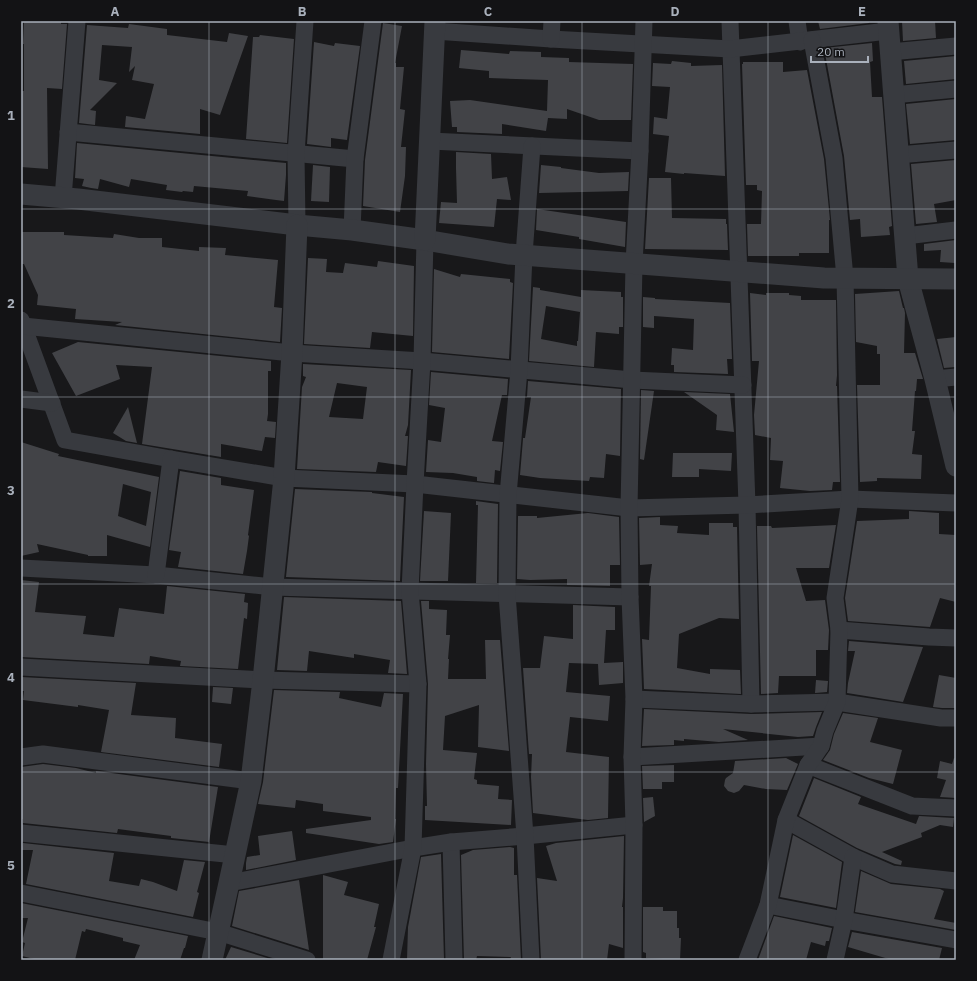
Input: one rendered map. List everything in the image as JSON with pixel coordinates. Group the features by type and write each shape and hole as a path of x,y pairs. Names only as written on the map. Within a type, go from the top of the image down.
{"street":[{"path":"63,198 77,21"},
{"path":"212,960 251,781 284,478 292,353 297,225 296,154 305,21"},
{"path":"352,230 355,159 373,21"},
{"path":"551,39 552,21"},
{"path":"632,960 634,825 632,757 634,699 630,597 629,508 634,264 640,151 642,44 644,21"},
{"path":"730,21 747,505 751,704"},
{"path":"747,960 768,905 786,820 808,766 820,746 838,702 839,630 835,598 850,499 845,278 834,158 806,41 797,21"},
{"path":"391,960 412,848 418,684 410,591 422,361 425,240 434,26 551,39 730,49 806,41 888,26 908,279 956,466"},
{"path":"890,52 956,46"},
{"path":"893,95 956,89"},
{"path":"68,132 355,159"},
{"path":"430,141 640,151"},
{"path":"531,960 525,836 507,594 508,495 519,370 524,255 532,146"},
{"path":"898,155 956,150"},
{"path":"21,194 352,230 425,240 508,254 824,278 956,279"},
{"path":"905,236 956,230"},
{"path":"742,385 632,380 422,361 292,353 22,323 65,440 171,460 284,478 415,484 629,508 747,505 850,499 956,503"},
{"path":"934,379 956,377"},
{"path":"21,399 52,403"},
{"path":"156,575 171,460"},
{"path":"21,568 156,575 273,587 630,597"},
{"path":"839,630 956,638"},
{"path":"21,667 263,680 418,684"},
{"path":"634,699 751,704 838,702 941,718 956,718"},
{"path":"632,757 820,746"},
{"path":"21,757 43,754 251,781"},
{"path":"808,766 912,806 956,808"},
{"path":"786,820 853,857 892,874 956,881"},
{"path":"229,883 451,842 634,825"},
{"path":"21,834 235,854"},
{"path":"451,842 454,960"},
{"path":"835,960 844,920 853,857"},
{"path":"21,893 218,932 307,960"},
{"path":"768,905 956,940"}],"building":[{"path":"24,21 61,21 61,24 67,24 62,89 47,88 48,169 21,167 21,91 24,91"},
{"path":"818,21 869,21 869,23 820,29"},
{"path":"902,21 935,21 936,38 903,41"},
{"path":"383,23 402,26 395,63 396,67 404,67 400,109 405,110 401,147 406,147 405,176 400,212 363,206 365,160"},
{"path":"129,24 167,29 167,35 227,42 229,33 248,36 220,115 200,109 200,134 125,127 126,116 145,119 154,84 132,80 135,66 129,72 132,47 102,45 99,80 117,83 90,110 96,111 95,125 79,123 87,25 128,28"},
{"path":"260,35 294,39 287,143 246,139 253,37 259,37"},
{"path":"314,42 334,46 335,43 360,46 347,140 331,138 331,147 307,144"},
{"path":"872,43 873,61 870,62 872,97 882,97 892,226 889,227 890,235 861,237 860,219 850,220 844,156 824,48"},
{"path":"461,50 509,54 510,51 541,52 541,57 569,58 569,62 633,64 631,120 599,120 567,109 567,119 548,118 546,131 502,124 502,134 457,132 457,127 452,127 450,101 470,100 547,111 548,80 489,78 489,71 459,68"},
{"path":"956,56 956,79 906,84 904,61"},
{"path":"672,61 691,63 691,66 722,65 725,176 665,172 669,136 653,134 654,117 667,119 670,87 652,86 653,63 671,64"},
{"path":"743,62 783,62 783,72 807,70 824,159 830,220 829,253 799,253 799,256 748,256 747,224 761,224 762,191 757,190 757,185 746,185"},
{"path":"956,99 956,140 910,144 906,104"},
{"path":"77,143 286,163 284,201 247,196 248,191 194,186 193,192 166,190 167,185 131,179 129,187 100,179 98,189 82,186 84,179 75,178"},
{"path":"456,152 491,154 492,179 507,177 511,200 497,199 494,227 439,223 441,202 457,203"},
{"path":"956,160 956,200 934,204 937,222 916,224 911,164"},
{"path":"313,165 330,167 329,202 311,201"},
{"path":"541,165 599,173 629,172 628,191 539,193"},
{"path":"649,178 671,178 672,218 726,219 728,250 645,249"},
{"path":"537,209 626,222 625,247 536,230"},
{"path":"21,232 64,232 64,235 113,238 114,234 139,238 162,238 162,247 199,251 199,247 226,248 225,255 278,260 274,307 282,308 280,342 115,325 122,322 75,319 76,309 37,305 38,295 24,264 21,264"},
{"path":"956,240 955,263 940,262 941,250 924,251 924,244"},
{"path":"308,258 327,259 326,272 343,273 345,263 377,267 378,261 414,266 413,336 372,332 370,348 304,344"},
{"path":"434,269 460,277 461,274 510,279 510,282 513,283 509,359 432,352"},
{"path":"533,287 540,288 540,290 581,297 581,290 621,292 621,297 623,297 623,327 619,327 619,334 596,332 594,367 529,361","holes":["546,306 580,312 577,346 541,339"]},
{"path":"899,291 905,313 904,353 915,353 923,379 917,379 912,431 915,431 912,454 922,455 921,479 877,478 877,481 860,482 857,385 880,385 880,354 877,354 877,346 856,342 855,294"},
{"path":"750,293 766,295 766,293 789,293 789,295 801,296 801,300 836,300 836,386 840,482 833,482 832,490 810,491 780,488 783,461 770,460 771,438 755,435 754,415 759,361 752,361"},
{"path":"643,297 730,303 732,359 727,359 728,374 674,372 674,365 671,365 672,348 693,350 694,319 654,316 654,328 643,327"},
{"path":"956,337 956,367 944,368 937,339"},
{"path":"78,342 271,361 271,371 268,371 267,421 276,422 275,438 265,437 262,451 221,444 221,457 142,444 152,367 116,365 120,379 76,396 52,353"},
{"path":"303,364 411,370 408,425 405,436 408,436 406,466 378,462 376,472 297,469 302,387 306,377 303,376","holes":["337,383 367,387 363,419 329,417"]},
{"path":"431,372 508,379 507,395 502,395 492,441 503,442 500,471 495,470 494,483 477,481 477,477 453,473 426,472 428,440 441,442 445,408 429,405"},
{"path":"528,381 621,389 620,456 606,454 604,478 590,477 589,481 540,478 520,475 523,438 525,438 531,397 527,397"},
{"path":"641,390 654,391 644,460 640,459"},
{"path":"684,392 730,394 734,432 716,430 717,415"},
{"path":"128,407 137,443 126,441 113,433"},
{"path":"21,442 59,454 58,456 159,477 150,547 107,535 107,556 88,556 37,544 39,552 21,556","holes":["123,484 151,492 146,526 118,516"]},
{"path":"673,453 732,453 731,471 699,469 699,477 672,477"},
{"path":"180,471 221,478 221,485 254,490 243,574 178,567 181,552 169,550"},
{"path":"295,489 372,492 404,497 400,581 286,577"},
{"path":"476,501 498,504 497,583 476,583 478,505 476,505"},
{"path":"424,511 451,513 448,581 420,581"},
{"path":"909,511 939,513 939,534 956,535 956,602 940,598 930,627 848,621 845,598 857,521 909,519"},
{"path":"588,513 619,517 620,565 610,565 610,586 567,585 567,579 517,579 518,516 537,516 537,518"},
{"path":"660,517 660,525 678,526 677,533 709,535 709,523 733,523 733,527 737,527 739,619 719,618 679,634 677,668 710,674 710,669 740,670 741,694 644,689 642,639 649,640 651,586 649,586 652,564 640,565 639,518"},
{"path":"836,525 829,568 796,568 806,601 825,600 829,630 828,650 816,650 816,676 779,676 778,693 761,694 757,526 771,526 772,528"},
{"path":"21,580 39,582 35,612 86,616 83,634 114,637 119,608 164,614 167,586 245,594 244,602 248,603 247,619 244,618 238,669 180,666 181,661 150,656 149,664 21,657"},
{"path":"284,597 401,601 407,674 388,673 390,660 354,654 354,658 309,651 307,671 277,670"},
{"path":"421,601 429,601 429,609 447,610 446,635 450,635 448,679 486,679 485,640 500,640 509,751 478,747 479,705 445,716 443,750 477,753 474,779 477,780 477,784 499,786 498,799 512,800 511,825 425,820 425,806 427,806 426,764 428,684"},
{"path":"573,605 615,607 615,630 606,630 604,663 623,662 623,683 599,685 598,664 569,663 566,692 610,696 608,721 570,717 566,752 609,757 608,818 588,820 533,813 531,777 532,754 529,754 523,668 540,668 544,636 573,639"},
{"path":"849,641 923,647 903,702 847,693 855,651 848,651"},
{"path":"939,675 956,678 955,708 933,707"},
{"path":"21,677 136,683 131,715 176,718 175,738 222,744 219,767 101,752 109,710 78,705 78,707 23,700 24,691 21,691"},
{"path":"816,680 828,681 827,692 815,693"},
{"path":"213,687 233,688 231,704 212,702"},
{"path":"274,690 340,692 339,698 381,707 384,693 403,694 398,788 396,788 396,819 393,842 379,844 306,833 306,829 371,820 371,817 323,811 323,804 296,800 295,808 258,804 263,782"},
{"path":"644,709 751,714 822,712 813,736 798,737 723,729 748,740 719,742 684,739 684,741 674,740 674,745 642,746"},
{"path":"843,713 878,718 870,742 902,750 893,784 869,778 823,760 830,750 834,734"},
{"path":"786,758 798,764 787,790 766,789 744,785 739,791 734,793 728,791 724,786 726,778 733,773 735,761"},
{"path":"954,758 956,759 956,798 940,797 946,780 937,778 940,761 952,764"},
{"path":"43,764 76,768 96,773 96,771 218,787 209,842 171,838 171,836 118,829 117,833 23,823 23,819 21,819 21,767"},
{"path":"674,765 674,782 662,782 662,789 643,789 642,766"},
{"path":"814,778 861,797 858,804 916,824 919,816 954,818 953,827 940,825 921,833 922,837 882,852 902,861 901,865 895,864 857,848 799,816"},
{"path":"653,797 655,816 644,822 643,798"},
{"path":"292,831 296,860 246,870 247,857 260,855 258,836"},
{"path":"793,835 842,862 836,908 780,897"},
{"path":"624,836 622,907 623,948 609,944 607,960 541,960 537,878 557,881 546,846 556,843"},
{"path":"23,843 114,853 109,881 139,886 141,879 177,891 184,860 205,862 197,892 199,893 193,917 26,884 33,850 22,850"},
{"path":"514,848 514,875 517,875 521,960 510,960 511,957 477,956 476,960 464,960 461,855 473,850"},
{"path":"441,854 444,960 407,960 408,927 421,857"},
{"path":"861,871 891,884 940,889 944,891 934,919 956,923 956,930 855,912"},
{"path":"323,875 348,882 344,895 379,904 374,927 376,927 367,960 323,960"},
{"path":"299,880 309,950 232,926 239,891"},
{"path":"21,903 188,936 180,960 134,960 140,945 123,941 123,938 86,929 85,932 82,931 75,960 38,960 22,956 25,943 22,942 28,918 21,918"},
{"path":"643,907 663,907 663,911 677,911 677,928 679,928 679,938 681,938 680,960 646,958 646,953 643,952"},
{"path":"774,916 832,928 829,941 826,941 825,946 811,942 806,960 758,960"},
{"path":"852,932 942,948 939,960 892,960 848,947"},
{"path":"231,947 274,960 225,960"}]}
